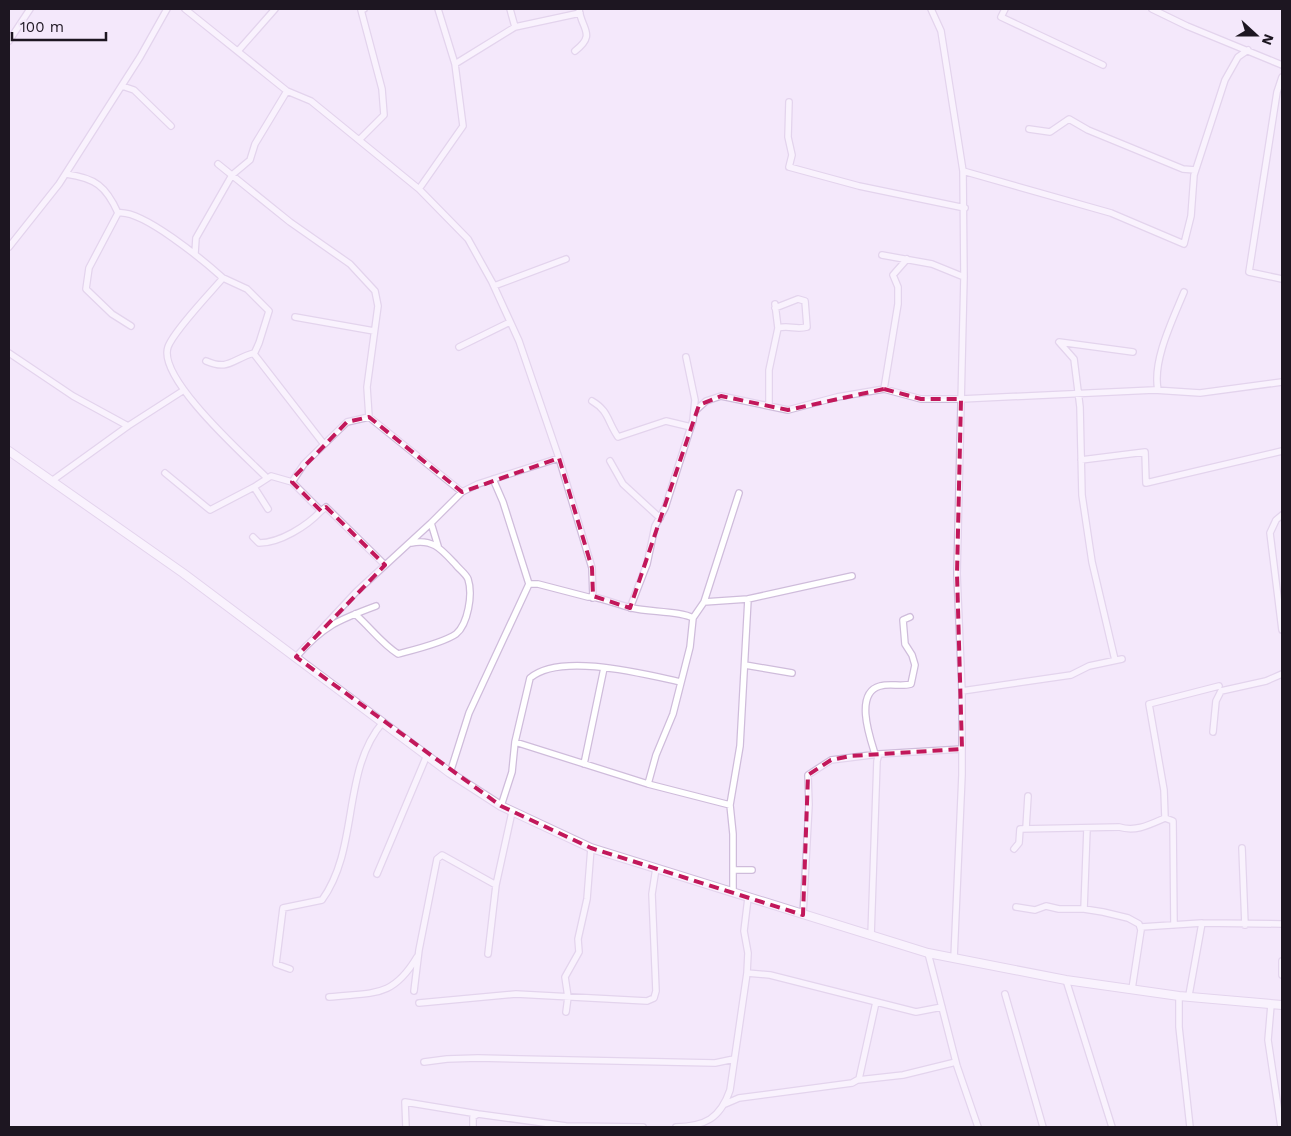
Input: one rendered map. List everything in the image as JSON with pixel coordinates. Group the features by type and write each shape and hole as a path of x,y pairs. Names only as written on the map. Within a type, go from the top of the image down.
{"street":[{"path":"9,40 30,9"},
{"path":"9,247 66,174 168,9"},
{"path":"185,9 287,91 311,101 420,189 468,239 494,286 510,322 559,458 592,568 593,598"},
{"path":"238,51 275,9"},
{"path":"359,140 384,115 382,89 361,10 364,9"},
{"path":"420,189 463,126 455,64 438,9"},
{"path":"510,9 515,27"},
{"path":"931,9 941,31 963,171 965,208 957,574 962,691 962,749 954,958"},
{"path":"1005,9 1001,17 1103,65"},
{"path":"1152,9 1186,26 1282,65"},
{"path":"455,64 515,27 579,11 588,31 584,44 575,51"},
{"path":"963,171 1111,213 1184,244 1191,216 1195,170 1225,80 1238,57 1248,50"},
{"path":"1282,77 1277,92 1249,272 1282,280"},
{"path":"122,86 134,90 170,126"},
{"path":"195,253 196,238 232,175 250,160 256,144 287,91"},
{"path":"789,102 788,137 792,156 789,167 821,174 860,186 965,208"},
{"path":"1029,128 1050,132 1069,119 1088,130 1183,168 1195,170"},
{"path":"218,164 290,222 350,264 375,291 378,306 367,387 370,417 462,492"},
{"path":"66,174 89,177 112,198 118,213 106,241 89,268 86,289 112,314 131,326"},
{"path":"118,213 126,212 146,222 195,253 222,277 247,290 269,311 254,353 238,357 227,365 220,367 206,361"},
{"path":"882,255 932,264 964,277"},
{"path":"494,286 566,259"},
{"path":"884,389 898,304 898,287 893,275 907,259"},
{"path":"222,277 168,347 167,359 171,372 191,400 266,478"},
{"path":"1158,390 1157,374 1165,340 1184,292"},
{"path":"769,406 770,370 778,328 775,306 798,299 805,301 807,309 806,327 798,329 787,325 778,328"},
{"path":"295,317 374,331"},
{"path":"459,347 510,322"},
{"path":"1115,660 1092,562 1082,495 1080,407 1074,358 1059,342 1133,352"},
{"path":"9,353 73,396 128,426"},
{"path":"254,353 281,392 324,443"},
{"path":"630,608 647,564 656,526 666,508 691,427 695,400 686,357"},
{"path":"694,412 706,401 721,396 788,410 844,396 884,389 921,399 1158,390 1200,393 1282,382"},
{"path":"53,480 128,426 184,390"},
{"path":"592,401 604,408 610,425 618,437 666,421 691,427"},
{"path":"292,482 304,464 347,422 370,417"},
{"path":"9,451 53,480 450,773 512,812 591,848 928,953 1066,980 1179,996 1189,995 1282,1005"},
{"path":"1081,460 1145,452 1146,483 1282,451"},
{"path":"296,658 356,592 462,492 493,479 559,458"},
{"path":"610,462 623,484 660,518"},
{"path":"165,473 210,510 271,476 292,482 321,511"},
{"path":"450,773 457,746 472,706 529,584 503,502 493,479"},
{"path":"254,487 268,509"},
{"path":"648,784 656,755 673,714 690,647 693,618 704,602 740,493"},
{"path":"253,537 259,543 268,543 309,525 326,507 385,565"},
{"path":"1282,515 1276,520 1270,534 1282,630"},
{"path":"355,614 372,628 386,647 398,654 456,634 465,623 470,593 468,578 438,546 431,523"},
{"path":"410,543 421,540 438,546"},
{"path":"704,602 748,599 852,576"},
{"path":"529,584 538,584 630,608 664,614 686,614 693,618"},
{"path":"733,893 730,805 740,746 748,599"},
{"path":"316,635 355,614 376,606"},
{"path":"871,936 877,754 867,726 867,700 872,691 879,686 911,684 914,665 912,655 905,644 903,620 910,618"},
{"path":"962,691 1071,675 1089,666 1122,659"},
{"path":"745,665 792,673"},
{"path":"501,806 512,772 515,742 530,678 536,673 561,667 604,668 681,682"},
{"path":"584,764 604,668"},
{"path":"1213,732 1216,701 1221,691 1266,681 1282,674"},
{"path":"1165,818 1164,790 1149,704 1219,686"},
{"path":"290,969 276,964 284,908 322,900 334,884 344,850 358,770 372,735 383,722"},
{"path":"515,742 648,784 730,805"},
{"path":"803,915 809,805 808,775 831,760 877,754 962,749"},
{"path":"377,874 427,756"},
{"path":"1026,828 1028,796"},
{"path":"488,954 496,885 512,812"},
{"path":"1014,849 1019,842 1020,829 1118,827 1134,829 1165,818 1173,821 1174,925"},
{"path":"1084,908 1087,829"},
{"path":"566,1012 568,997 565,977 579,952 578,939 587,898 591,848"},
{"path":"1242,848 1245,925"},
{"path":"414,991 418,955 437,858 442,855 496,885"},
{"path":"419,1003 516,994 647,1000 656,995 652,894 656,868"},
{"path":"733,870 752,870"},
{"path":"676,1127 709,1124 725,1104 730,1090 747,973 748,953 744,931 748,898"},
{"path":"1016,907 1028,910 1046,906 1059,909 1084,908 1128,918 1141,927 1202,923 1282,924"},
{"path":"1189,995 1202,923"},
{"path":"1132,989 1141,927"},
{"path":"928,953 956,1062 978,1127"},
{"path":"329,997 387,991 408,972 418,955"},
{"path":"1282,961 1282,975"},
{"path":"747,973 770,976 916,1012 942,1007"},
{"path":"1066,980 1112,1127"},
{"path":"1004,994 1043,1127"},
{"path":"1179,996 1179,1026 1190,1127"},
{"path":"858,1080 876,1002"},
{"path":"1270,1005 1268,1040 1282,1127"},
{"path":"424,1062 447,1058 478,1058 716,1063 734,1059"},
{"path":"725,1104 739,1098 903,1075 956,1062"},
{"path":"406,1127 405,1102 566,1126 643,1127"},
{"path":"473,1127 473,1117 478,1114"}],"highlighted area":[{"path":"884,389 921,399 961,399 957,574 962,749 850,756 831,760 808,775 803,915 591,848 501,806 296,657 385,565 326,507 321,511 292,482 294,477 347,422 369,417 462,492 559,458 592,568 593,596 630,608 699,405 721,396 788,410"}]}
